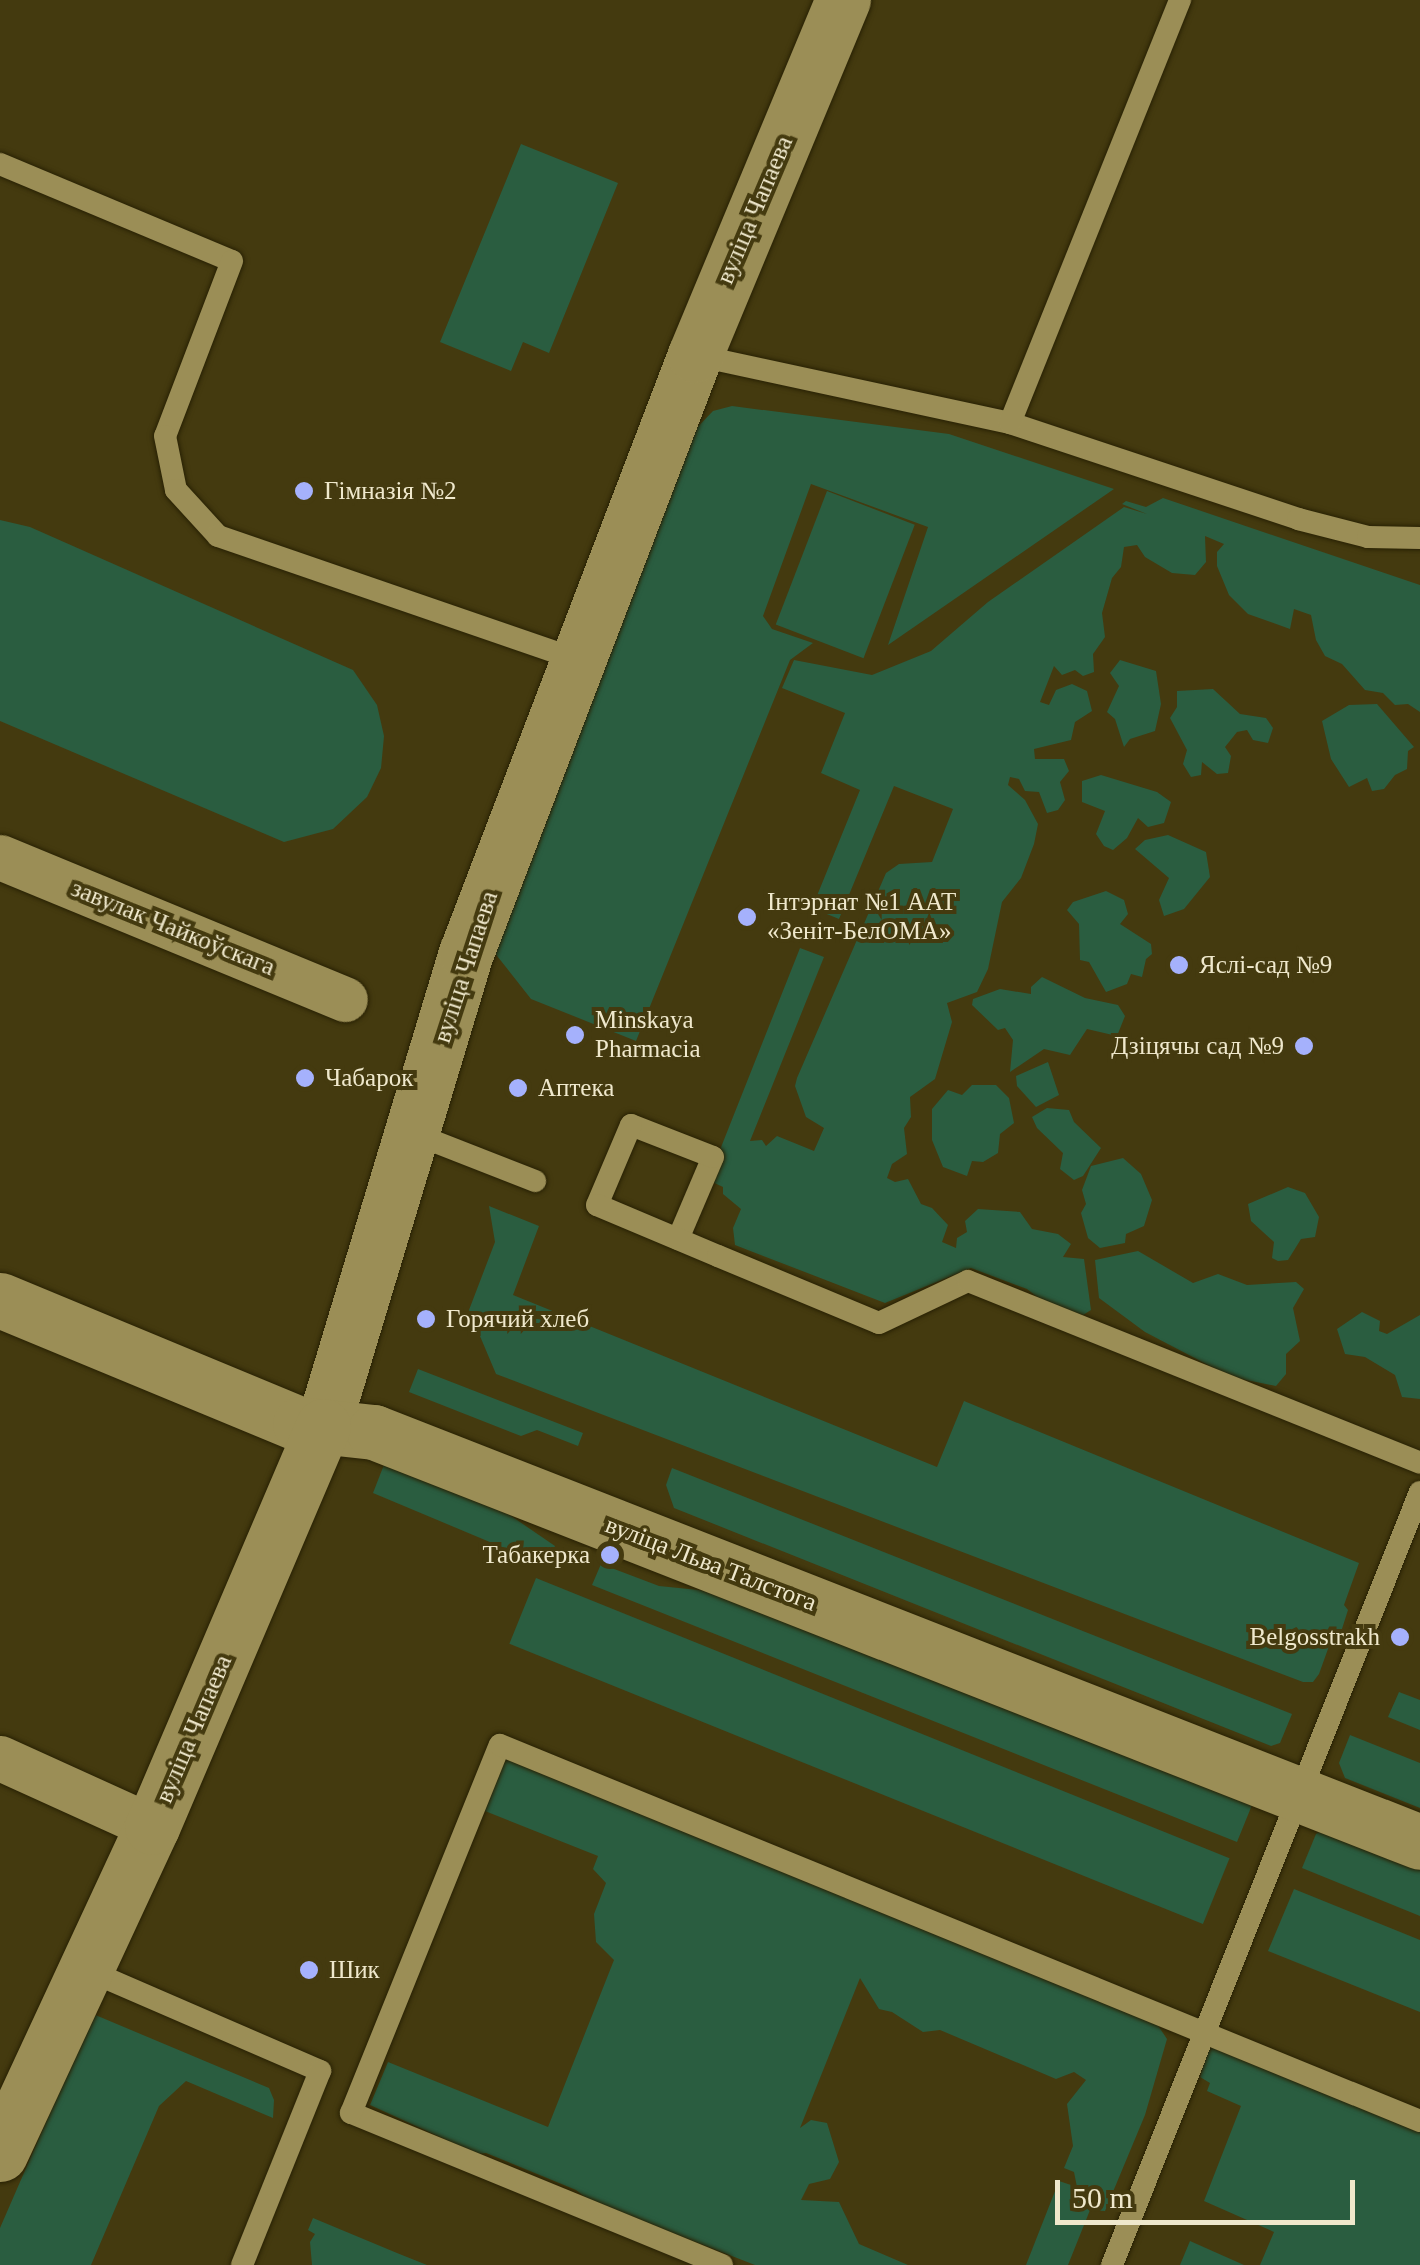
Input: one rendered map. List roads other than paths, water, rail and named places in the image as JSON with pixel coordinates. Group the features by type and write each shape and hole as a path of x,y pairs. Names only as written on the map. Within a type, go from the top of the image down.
{"main road":[{"name":"вуліца Чапаева","path":"0,2154 152,1826 323,1426 415,1134 466,954 695,355 843,0"},
{"name":"вуліца Льва Талстога","path":"0,1300 300,1424 374,1432 1420,1842"}],"street":[{"name":"завулак Чайкоўскага","path":"0,857 346,999"},
{"path":"0,1758 152,1826"}],"lane":[{"path":"1010,423 1180,0"},
{"path":"0,164 232,261 165,436 176,490 218,536 579,660"},
{"path":"695,355 1010,423 1298,519 1368,536 1420,538"},
{"path":"678,1239 712,1157 630,1124 597,1205 678,1239 879,1323 968,1280 1420,1463"},
{"path":"415,1134 535,1181"},
{"path":"1112,2265 1299,1793 1410,1548 1420,1492"},
{"path":"722,2265 352,2113 500,1744 1420,2121"},
{"path":"87,1970 320,2071 242,2265"}],"place":[{"name":"Гімназія №2","path":"304,491"},
{"name":"Інтэрнат №1 ААТ «Зеніт-БелОМА»","path":"747,917"},
{"name":"Яслі-сад №9","path":"1179,965"},
{"name":"Minskaya Pharmacia","path":"575,1035"},
{"name":"Дзіцячы сад №9","path":"1304,1046"},
{"name":"Чабарок","path":"305,1078"},
{"name":"Аптека","path":"518,1088"},
{"name":"Горячий хлеб","path":"426,1319"},
{"name":"Табакерка","path":"610,1555"},
{"name":"Belgosstrakh","path":"1400,1637"},
{"name":"Шик","path":"309,1970"}]}
